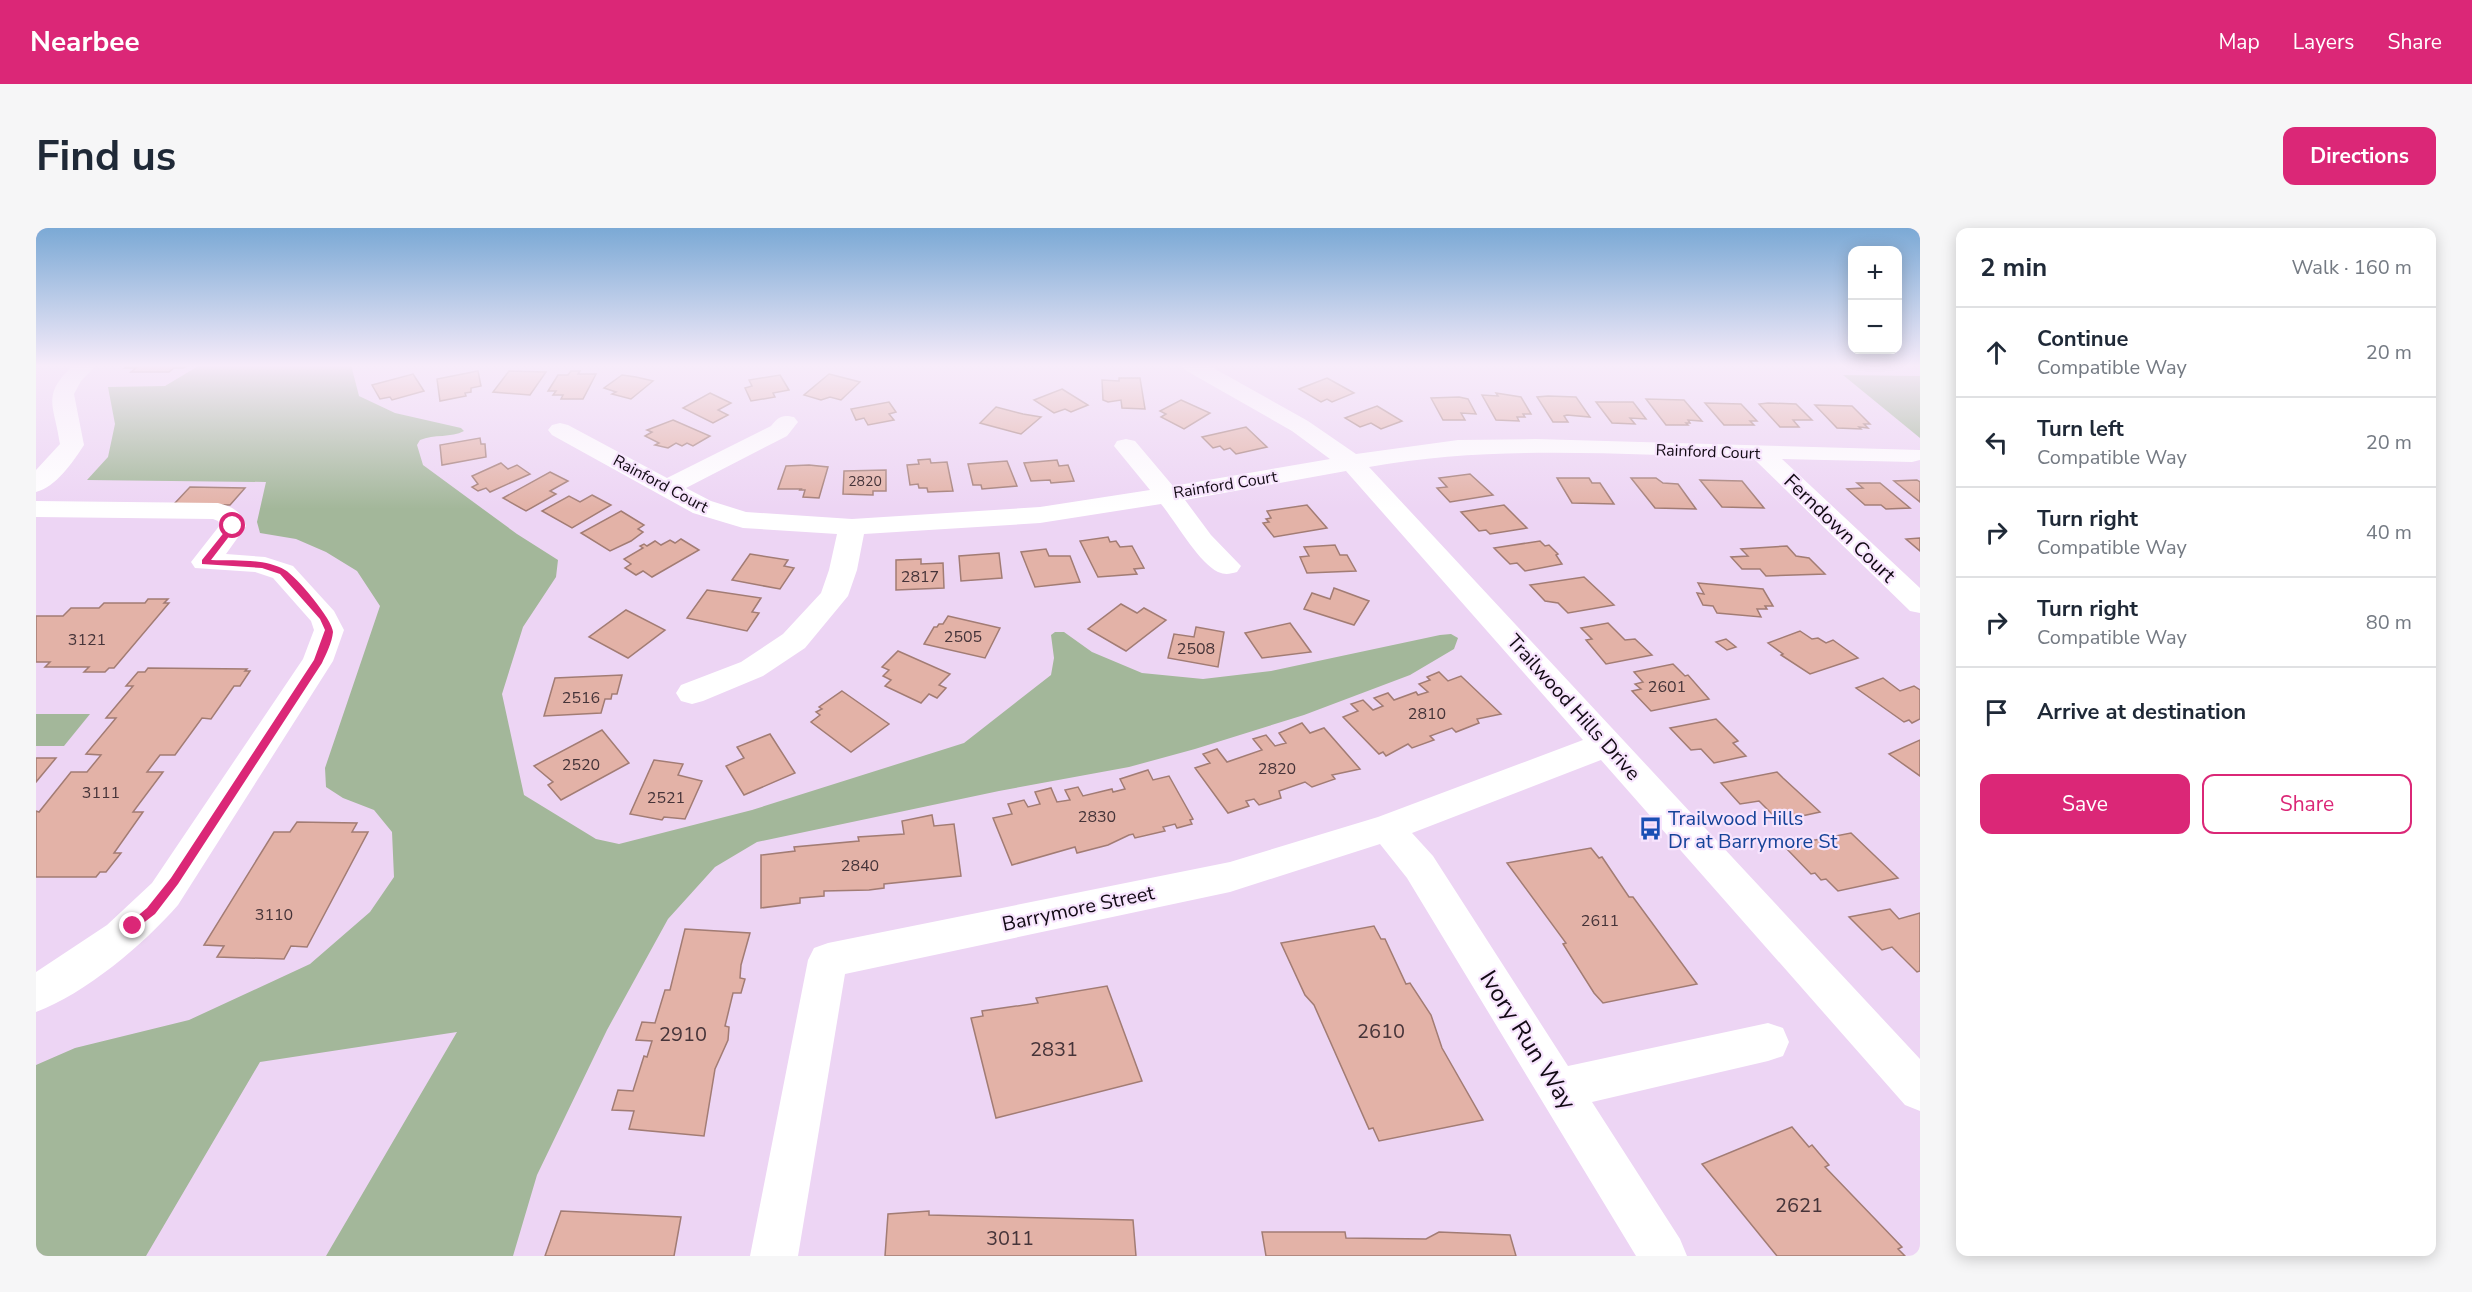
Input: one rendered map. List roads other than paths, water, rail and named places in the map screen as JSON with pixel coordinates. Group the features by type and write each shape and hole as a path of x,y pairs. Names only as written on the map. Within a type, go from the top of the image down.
{"street":[{"path":"36,483 56,465 72,445 66,413"},
{"name":"Trailwood Hills Drive","path":"1277,413 1300,426 1352,463 1920,1090"},
{"path":"668,487 778,431 786,422"},
{"name":"Rainford Court","path":"560,430 702,507 743,520 777,524 852,527 1040,515 1458,447 1536,446 1912,455"},
{"path":"1126,446 1201,541 1227,566"},
{"name":"Ferndown Court","path":"1761,453 1920,604"},
{"path":"36,508 218,511 230,517 233,526 205,562 276,568 283,572 324,618 329,630 318,661 165,894 151,911 115,941 36,994"},
{"path":"693,693 752,669 794,641 834,596 843,570 852,527"},
{"name":"Barrymore Street","path":"774,1256 828,960 1230,877 1387,828 1608,744"},
{"name":"Ivory Run Way","path":"1387,828 1420,867 1664,1256"},
{"path":"1559,1089 1768,1042"}],"place":[{"name":"Trailwood Hills Dr at Barrymore St","path":"1650,829"}]}
